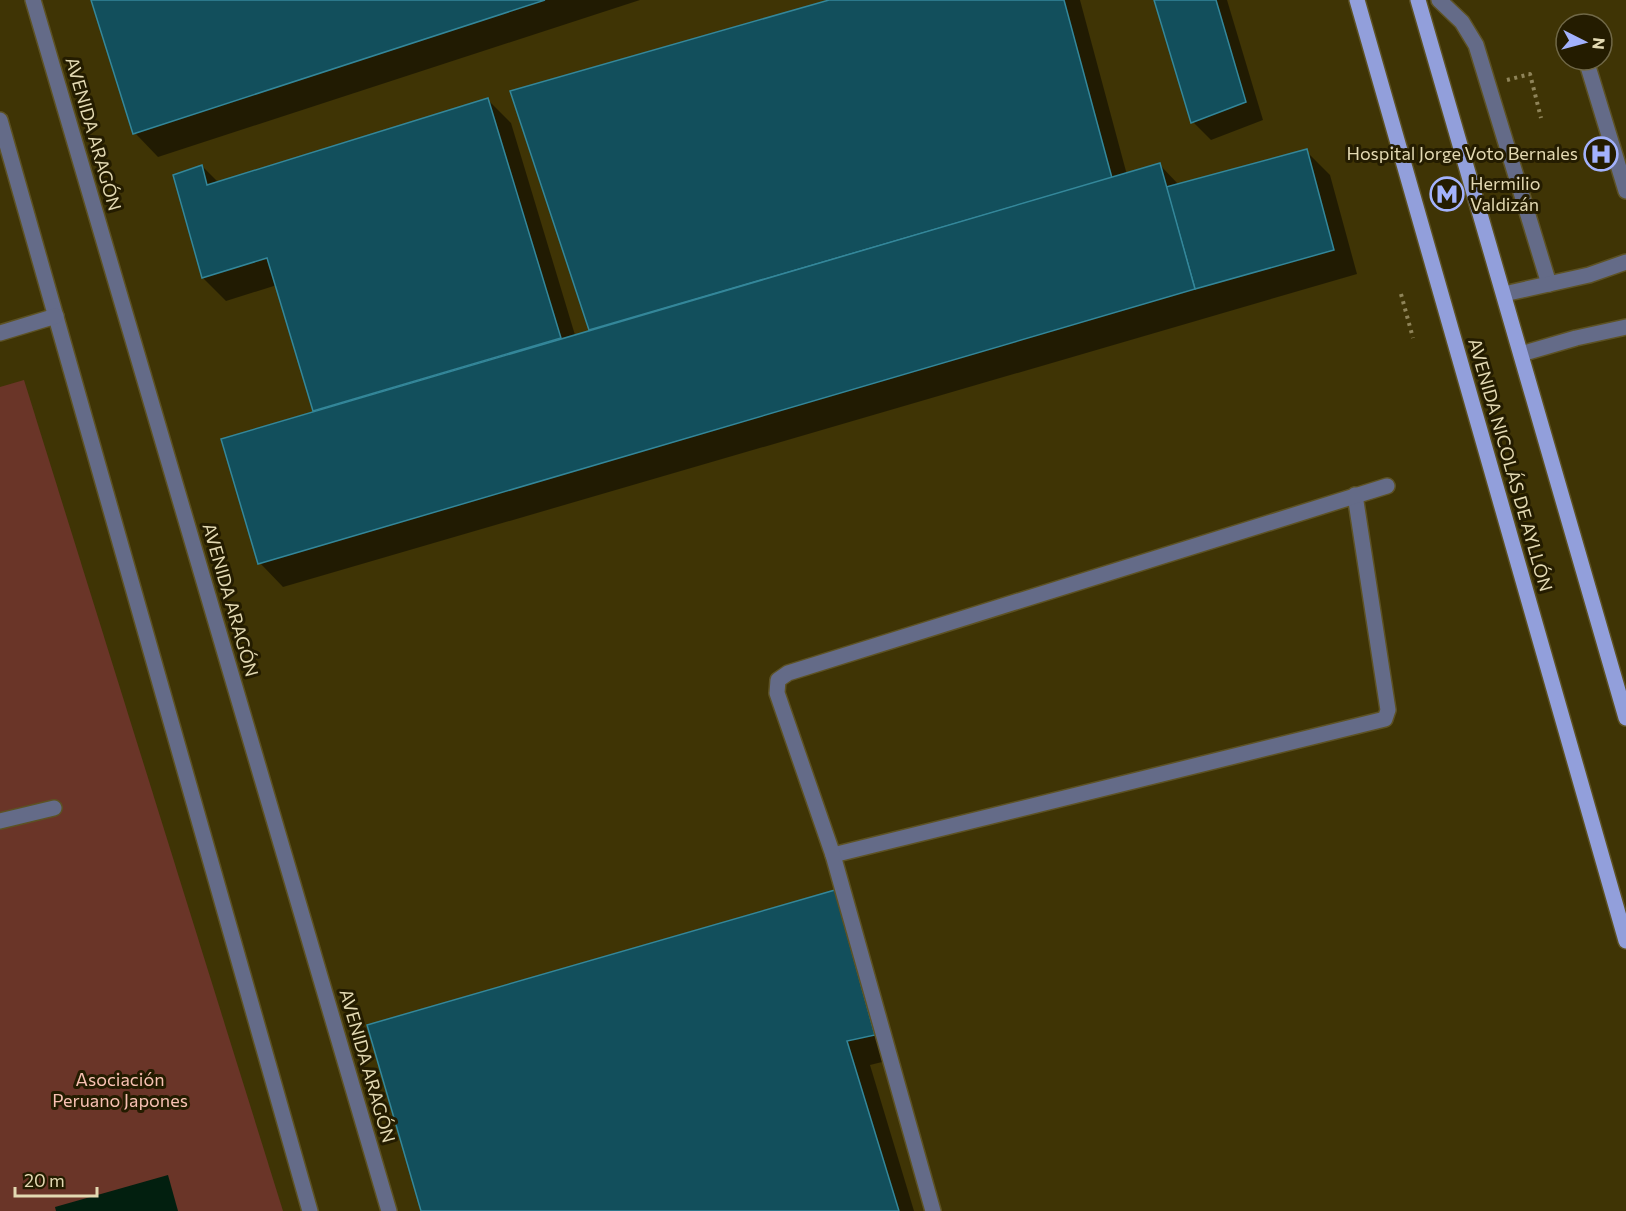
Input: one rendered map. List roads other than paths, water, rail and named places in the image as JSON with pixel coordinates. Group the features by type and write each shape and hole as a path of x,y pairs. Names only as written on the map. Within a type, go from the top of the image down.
{"main road":[{"name":"AVENIDA NICOLÁS DE AYLLÓN","path":"1356,0 1626,941"},
{"path":"1418,0 1521,354 1620,673 1626,718"}],"street":[{"name":"AVENIDA ARAGÓN","path":"33,0 389,1211"},
{"path":"1439,0 1462,22 1476,45 1550,284"},
{"path":"1590,72 1626,190"},
{"path":"0,120 310,1211"},
{"path":"1504,294 1589,275 1626,262"},
{"path":"0,333 56,316"},
{"path":"1521,354 1626,327"},
{"path":"933,1211 833,855 777,693 778,680 788,673 1387,486"},
{"path":"833,855 1385,719 1388,710 1355,495"},
{"path":"0,821 54,808"}],"place":[{"name":"Hospital Jorge Voto Bernales","path":"1601,154"},
{"name":"Hermilio Valdizán","path":"1447,194"}],"park label":[{"name":"Asociación Peruano Japones","path":"120,1090"}]}
